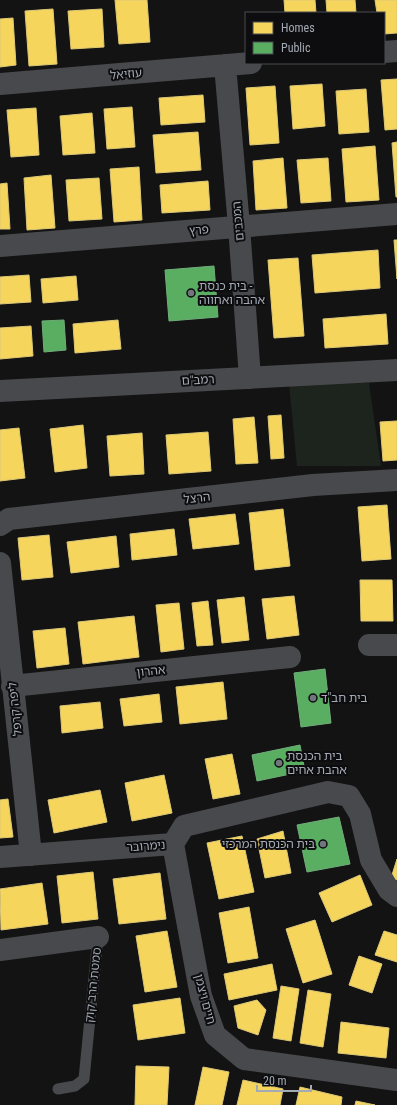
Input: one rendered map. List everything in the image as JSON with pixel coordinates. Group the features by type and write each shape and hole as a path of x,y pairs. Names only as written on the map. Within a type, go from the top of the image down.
{"street":[{"path":"385,52 397,51"},
{"name":"עוזיאל","path":"0,84 245,64"},
{"name":"המכבים","path":"225,65 250,378"},
{"name":"פרץ","path":"0,246 397,214"},
{"name":"רמב\"ם","path":"0,391 397,370"},
{"name":"הרצל","path":"0,525 9,519 313,485 397,480"},
{"name":"ליפה קרפל","path":"0,563 31,855"},
{"path":"369,645 397,645"},
{"name":"אהרון","path":"12,686 290,657"},
{"name":"נימרובר","path":"0,857 173,844 184,826 328,792 349,796 360,814 371,860 389,890 397,896"},
{"name":"חיים ויצמן","path":"173,844 201,996 215,1035 244,1059 397,1080"},
{"name":"סמטת הרב קוק","path":"0,950 98,937"}],"lane":[{"name":"סמטת הרב קוק","path":"58,1089 75,1086 84,1079 98,937"}],"shaded area":[{"path":"369,383 381,466 297,466 289,384"}],"building: Homes":[{"path":"115,0 147,0 150,42 119,44"},
{"path":"284,0 315,0 316,12 285,12"},
{"path":"326,0 355,0 356,12 327,12"},
{"path":"375,0 397,0 397,33 385,34 385,12 377,12"},
{"path":"53,9 57,64 29,66 25,11"},
{"path":"102,9 104,47 71,49 68,11"},
{"path":"13,18 16,65 0,67 0,19"},
{"path":"397,79 397,129 385,130 381,80"},
{"path":"322,84 325,126 293,129 290,86"},
{"path":"275,86 279,143 250,145 246,88"},
{"path":"366,89 369,132 339,134 336,91"},
{"path":"203,95 205,122 161,125 159,98"},
{"path":"132,107 135,147 107,149 104,109"},
{"path":"36,108 39,155 11,157 7,110"},
{"path":"92,113 95,153 63,155 60,116"},
{"path":"198,132 201,170 156,173 153,135"},
{"path":"397,142 397,197 396,197 392,143"},
{"path":"375,146 379,200 346,202 342,149"},
{"path":"283,158 287,208 256,210 253,161"},
{"path":"328,158 331,201 301,203 297,160"},
{"path":"139,167 142,220 114,222 110,169"},
{"path":"51,175 55,228 27,230 24,178"},
{"path":"99,178 102,219 69,221 66,180"},
{"path":"208,181 210,210 162,213 160,185"},
{"path":"7,183 10,229 0,229 0,184"},
{"path":"394,240 397,240 397,279"},
{"path":"378,250 380,288 315,293 312,255"},
{"path":"298,258 304,336 274,338 268,260"},
{"path":"29,275 31,302 0,304 0,277"},
{"path":"76,276 78,300 43,303 41,279"},
{"path":"386,314 388,344 325,348 323,319"},
{"path":"118,320 121,349 75,353 73,324"},
{"path":"31,326 33,356 0,359 0,328"},
{"path":"281,415 284,458 271,459 268,416"},
{"path":"254,417 258,463 236,464 233,419"},
{"path":"397,421 397,460 383,461 380,422"},
{"path":"83,425 87,468 55,472 50,429"},
{"path":"19,428 25,478 0,481 0,430"},
{"path":"208,432 211,471 169,474 166,435"},
{"path":"142,433 144,474 110,476 107,436"},
{"path":"387,505 391,559 362,561 358,507"},
{"path":"283,509 290,566 255,570 249,513"},
{"path":"235,514 239,544 193,549 189,519"},
{"path":"174,529 177,555 132,560 130,534"},
{"path":"49,535 53,577 22,580 18,538"},
{"path":"116,536 119,567 71,573 67,542"},
{"path":"360,580 392,580 393,621 361,621"},
{"path":"294,596 299,635 267,639 262,599"},
{"path":"244,597 249,640 222,643 217,600"},
{"path":"208,601 213,645 197,646 192,603"},
{"path":"179,603 184,649 161,652 156,605"},
{"path":"134,616 139,657 83,664 78,622"},
{"path":"65,628 69,664 37,668 33,631"},
{"path":"223,682 227,719 180,724 176,687"},
{"path":"159,694 162,722 124,726 120,699"},
{"path":"100,702 103,728 62,733 60,706"},
{"path":"232,754 240,794 213,799 205,759"},
{"path":"164,775 172,813 132,821 125,783"},
{"path":"100,790 107,822 54,833 48,800"},
{"path":"8,799 13,837 0,838 0,800"},
{"path":"283,831 291,873 265,878 257,839"},
{"path":"242,836 254,892 219,899 207,843"},
{"path":"397,859 397,880 391,878"},
{"path":"93,872 98,919 62,923 57,876"},
{"path":"160,873 166,919 119,924 113,879"},
{"path":"360,875 372,905 332,922 319,893"},
{"path":"42,883 48,924 1,930 0,889"},
{"path":"249,907 258,958 228,963 219,913"},
{"path":"315,920 332,974 303,983 286,929"},
{"path":"167,931 177,987 145,992 136,936"},
{"path":"384,931 397,935 397,962 375,955"},
{"path":"359,956 382,964 372,993 349,985"},
{"path":"272,964 277,990 229,1000 224,974"},
{"path":"281,986 299,989 291,1041 273,1038"},
{"path":"308,990 331,994 323,1047 300,1043"},
{"path":"180,998 185,1033 138,1040 133,1005"},
{"path":"257,1000 266,1010 258,1035 238,1028 234,1006"},
{"path":"341,1022 389,1028 386,1058 338,1053"},
{"path":"136,1066 169,1067 167,1105 135,1105"},
{"path":"203,1067 229,1072 222,1105 195,1105"},
{"path":"243,1080 283,1089 280,1105 237,1105"},
{"path":"300,1087 342,1097 341,1105 296,1105"},
{"path":"356,1101 375,1105 355,1105"}],"building: Public":[{"name":"בית כנסת - אהבה ואחווה","path":"214,266 218,317 169,321 165,270"},
{"path":"64,320 66,350 44,352 42,321"},
{"name":"בית חב\"ד","path":"325,669 331,723 301,727 294,673"},
{"name":"בית הכנסת אהבת אחים","path":"300,745 305,771 257,781 252,755"},
{"name":"בית הכנסת המרכזי","path":"339,817 350,864 307,872 297,825"}],"place":[{"name":"בית כנסת - אהבה ואחווה","path":"191,293"},
{"name":"בית חב\"ד","path":"313,698"},
{"name":"בית הכנסת אהבת אחים","path":"279,763"},
{"name":"בית הכנסת המרכזי","path":"323,844"}]}
